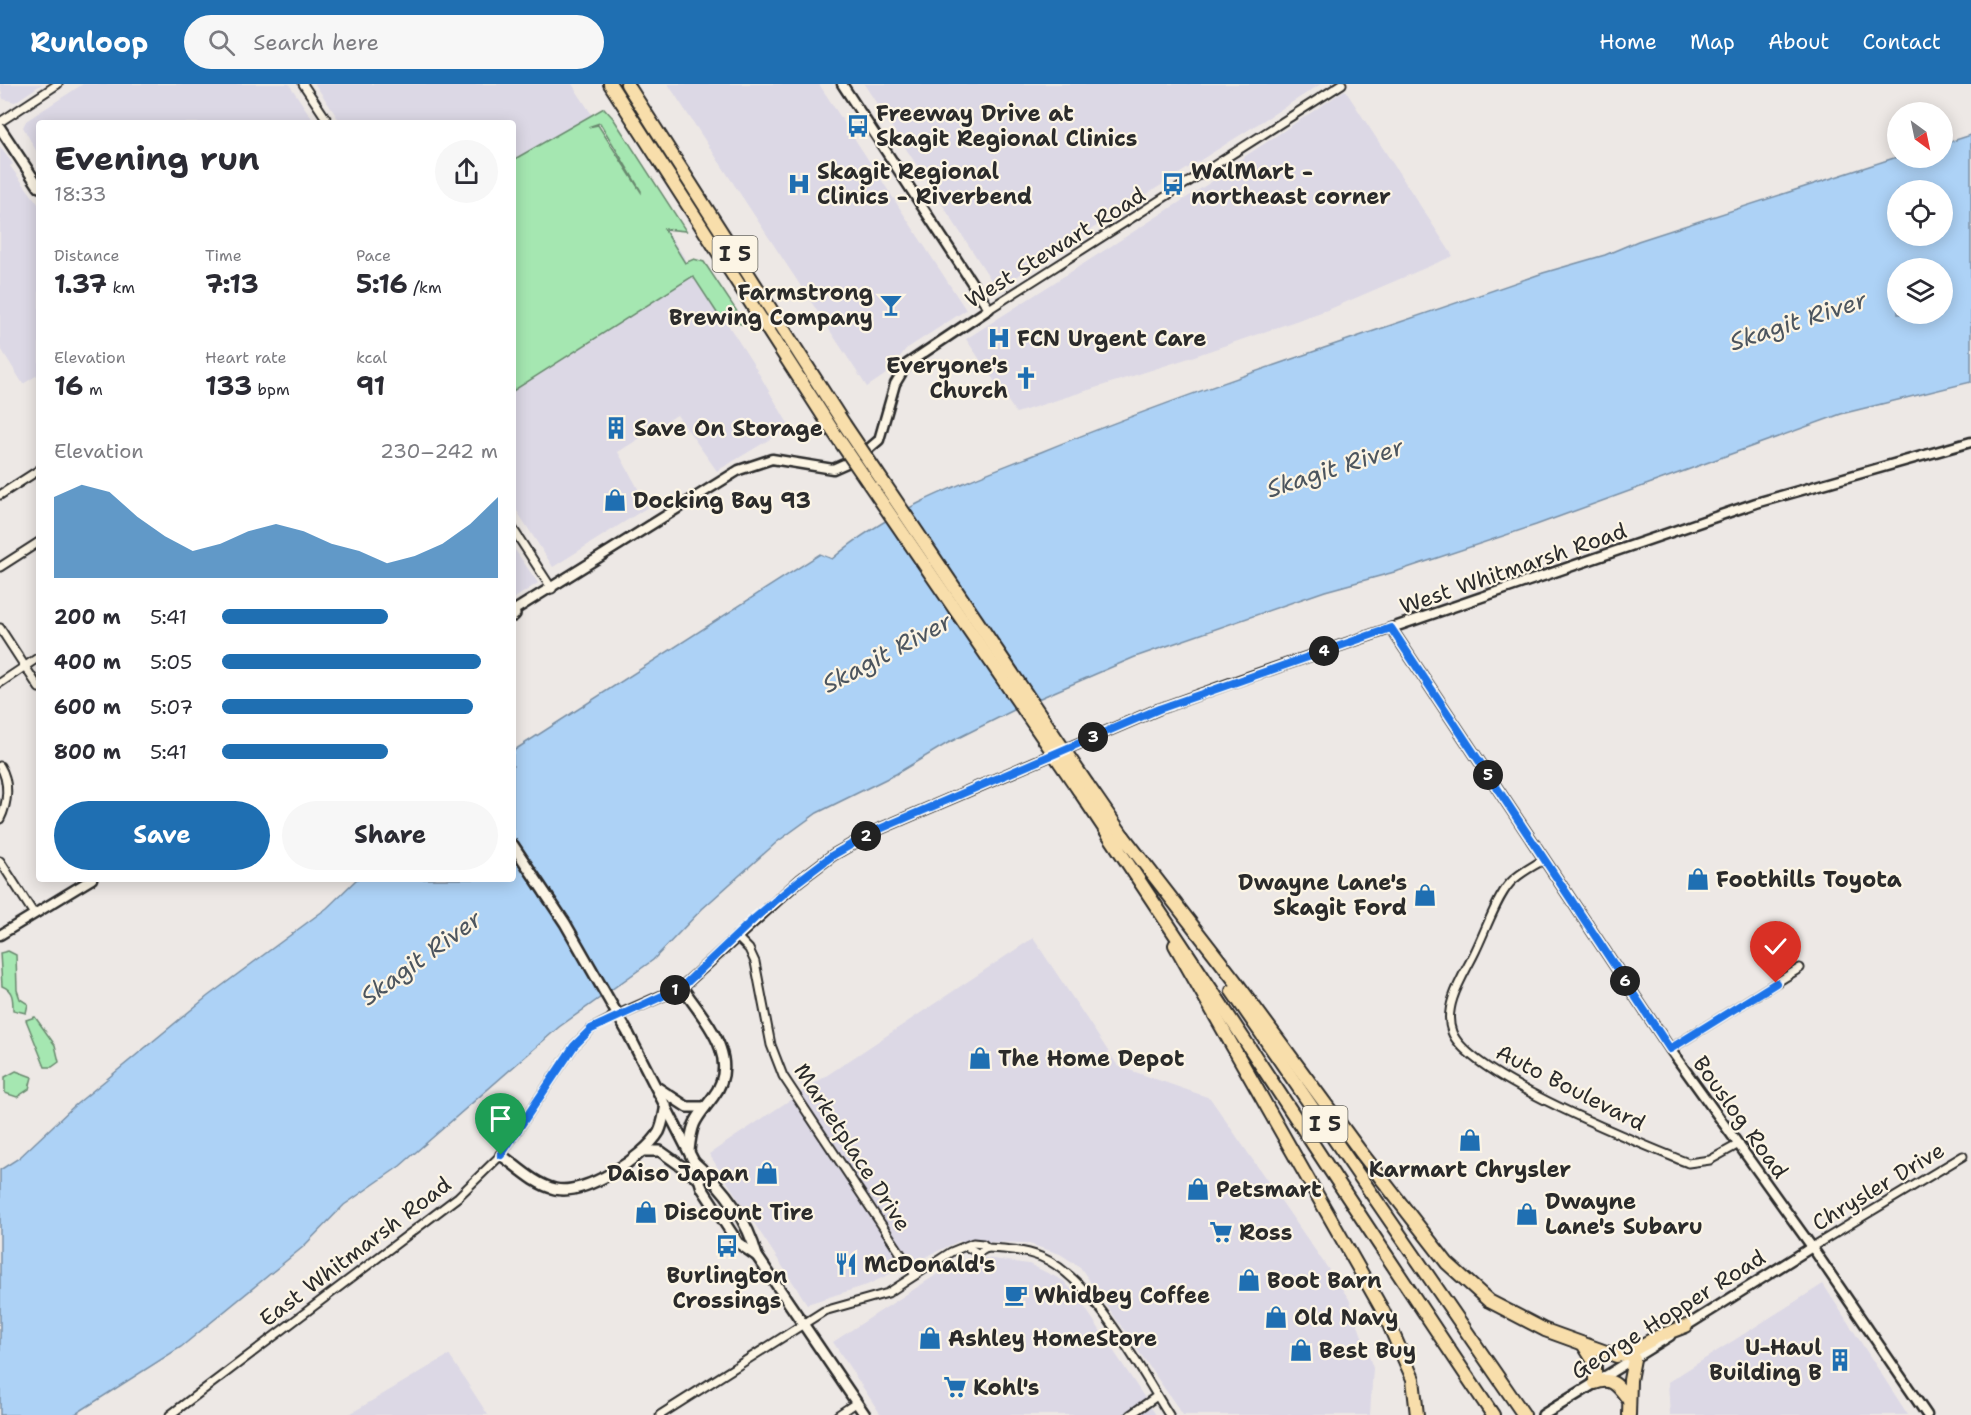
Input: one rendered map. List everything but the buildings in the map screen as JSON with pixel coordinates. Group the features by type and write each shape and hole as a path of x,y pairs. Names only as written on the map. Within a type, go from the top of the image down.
{"highway":[{"path":"601,84 663,165"},
{"name":"I 5","path":"610,84 833,431 1083,787 1123,836 1309,1100 1524,1415"},
{"name":"I 5","path":"627,84 844,424 1083,787 1150,896 1336,1182 1493,1415"},
{"path":"1123,836 1447,1263 1489,1301 1545,1330 1621,1356 1657,1336 1686,1326"},
{"path":"1150,896 1263,1106 1383,1311 1413,1379 1417,1415"},
{"path":"1582,1344 1595,1363 1595,1383 1603,1379 1613,1382 1628,1400"},
{"path":"1629,1415 1628,1400 1634,1359"}],"main road":[{"path":"0,128 36,182"},
{"path":"516,850 565,922 628,1033 692,1158 700,1180 738,1243 757,1256"},
{"path":"682,987 717,1039 724,1058 721,1083 711,1100 703,1107 691,1133 692,1158 716,1180 751,1233 757,1256 865,1415"},
{"path":"656,1087 687,1107 703,1107"},
{"path":"501,1155 532,1179 563,1191 591,1185 643,1151 660,1130 666,1105"},
{"path":"643,1151 660,1151 700,1180"},
{"name":"George Hopper Road","path":"1544,1415 1595,1383"}],"street":[{"path":"0,122 58,84"},
{"path":"303,84 327,120"},
{"path":"842,84 989,309"},
{"name":"West Stewart Road","path":"552,589 739,470 772,459 833,469 858,458 879,440 895,384 907,364 989,309 1342,84"},
{"name":"West Whitmarsh Road","path":"612,1018 682,987 736,936 808,874 833,855 875,831 1159,709 1756,503 1971,442"},
{"path":"0,495 36,472"},
{"path":"516,534 552,589 516,612"},
{"path":"0,567 36,544"},
{"path":"0,628 36,683"},
{"name":"Bouslog Road","path":"1391,628 1670,1049 1812,1247 1927,1415"},
{"path":"0,682 36,659"},
{"path":"0,766 7,784 7,796 0,819"},
{"name":"Auto Boulevard","path":"1544,860 1509,885 1455,991 1449,1016 1452,1033 1475,1059 1524,1089 1688,1163 1710,1160 1739,1144"},
{"path":"0,861 34,914"},
{"path":"0,935 87,882"},
{"name":"Marketplace Drive","path":"736,936 749,949 755,962 771,1045 783,1076 915,1275"},
{"path":"1670,1049 1800,968"},
{"name":"East Whitmarsh Road","path":"170,1415 458,1197 501,1155 574,1046 591,1029 612,1018"},
{"name":"Chrysler Drive","path":"1812,1247 1963,1156"},
{"path":"660,1415 824,1311 888,1293 951,1252 973,1243 982,1244 987,1248 1027,1252 1043,1258 1067,1273 1081,1286 1103,1315 1169,1415"},
{"name":"George Hopper Road","path":"1595,1383 1812,1247"},
{"path":"1130,1415 1157,1396"},
{"path":"838,1415 856,1403"}],"shaded area":[{"path":"0,84 42,84 15,102 3,99"},
{"path":"83,84 289,84 313,120 36,120 36,151 23,127 26,121"},
{"path":"315,84 572,84 752,362 790,427 717,471 677,415 618,452 648,507 553,567 516,510 516,120 339,120"},
{"path":"668,84 819,84 966,310 906,349 886,374 867,387"},
{"path":"864,84 1321,84 997,289"},
{"path":"1345,90 1453,256 1330,309 1183,360 1016,413 966,339 1236,166 1235,163"},
{"path":"0,147 13,164 10,166 36,201 36,376 23,384 0,347"},
{"path":"516,551 538,583 516,597"},
{"name":"Burlington Crossings","path":"1033,938 1118,1066 1210,1098 1349,1299 1373,1368 1370,1415 1183,1415 1080,1267 1060,1254 1026,1243 959,1241 867,1285 807,1304 709,1154"},
{"name":"Burlington Crossings","path":"972,1256 1029,1264 1064,1281 1082,1303 1156,1415 881,1415 833,1342 939,1273"},
{"path":"1823,1284 1908,1415 1670,1415 1668,1382"},
{"path":"449,1355 488,1415 348,1415"}],"green space":[{"path":"604,108 613,118 686,231 664,229 685,263 694,259 704,262 746,325 721,319 693,276 516,389 516,158","holes":["600,123 641,192 598,125 588,127"]},
{"path":"8,951 16,955 17,990 20,999 28,1004 26,1013 13,1010 10,992 2,986 0,953"},
{"path":"35,1017 55,1045 59,1062 52,1067 45,1067 26,1020"},
{"path":"16,1071 32,1077 29,1089 17,1097 5,1093 5,1077"}],"water":[{"name":"Skagit River","path":"1971,135 1971,382 1841,414 1536,525 1398,571 1325,591 1135,657 1024,705 946,744 896,774 817,813 777,842 702,909 653,960 559,1027 400,1166 344,1205 303,1247 181,1347 74,1415 0,1415 0,1170 19,1158 73,1107 208,996 327,908 354,882 516,882 516,749 820,554 832,559 880,524 932,497 1103,427 1228,381 1543,273 1605,255 1638,241 1887,160 1887,168 1953,168 1953,141"}],"place":[{"name":"Freeway Drive at Skagit Regional Clinics","path":"858,126"},
{"name":"Skagit Regional Clinics - Riverbend","path":"799,184"},
{"name":"WalMart - northeast corner","path":"1173,184"},
{"name":"Farmstrong Brewing Company","path":"891,305"},
{"name":"FCN Urgent Care","path":"999,338"},
{"name":"Everyone's Church","path":"1026,378"},
{"name":"Save On Storage","path":"616,428"},
{"name":"Docking Bay 93","path":"615,500"},
{"name":"Foothills Toyota","path":"1698,879"},
{"name":"Dwayne Lane's Skagit Ford","path":"1425,895"},
{"name":"The Home Depot","path":"980,1058"},
{"name":"Karmart Chrysler","path":"1470,1140"},
{"name":"Daiso Japan","path":"767,1173"},
{"name":"Petsmart","path":"1198,1189"},
{"name":"Discount Tire","path":"646,1212"},
{"name":"Dwayne Lane's Subaru","path":"1527,1214"},
{"name":"Ross","path":"1221,1232"},
{"name":"Burlington Crossings","path":"727,1246"},
{"name":"McDonald's","path":"846,1264"},
{"name":"Boot Barn","path":"1249,1280"},
{"name":"Whidbey Coffee","path":"1016,1295"},
{"name":"Old Navy","path":"1276,1317"},
{"name":"Ashley HomeStore","path":"930,1338"},
{"name":"Best Buy","path":"1301,1350"},
{"name":"U-Haul Building B","path":"1840,1360"},
{"name":"Kohl's","path":"955,1387"}],"route":[{"path":"501,1155 574,1046 591,1029 682,987 755,918 833,855 875,831 1159,709 1391,628 1670,1049 1776,983"}]}
